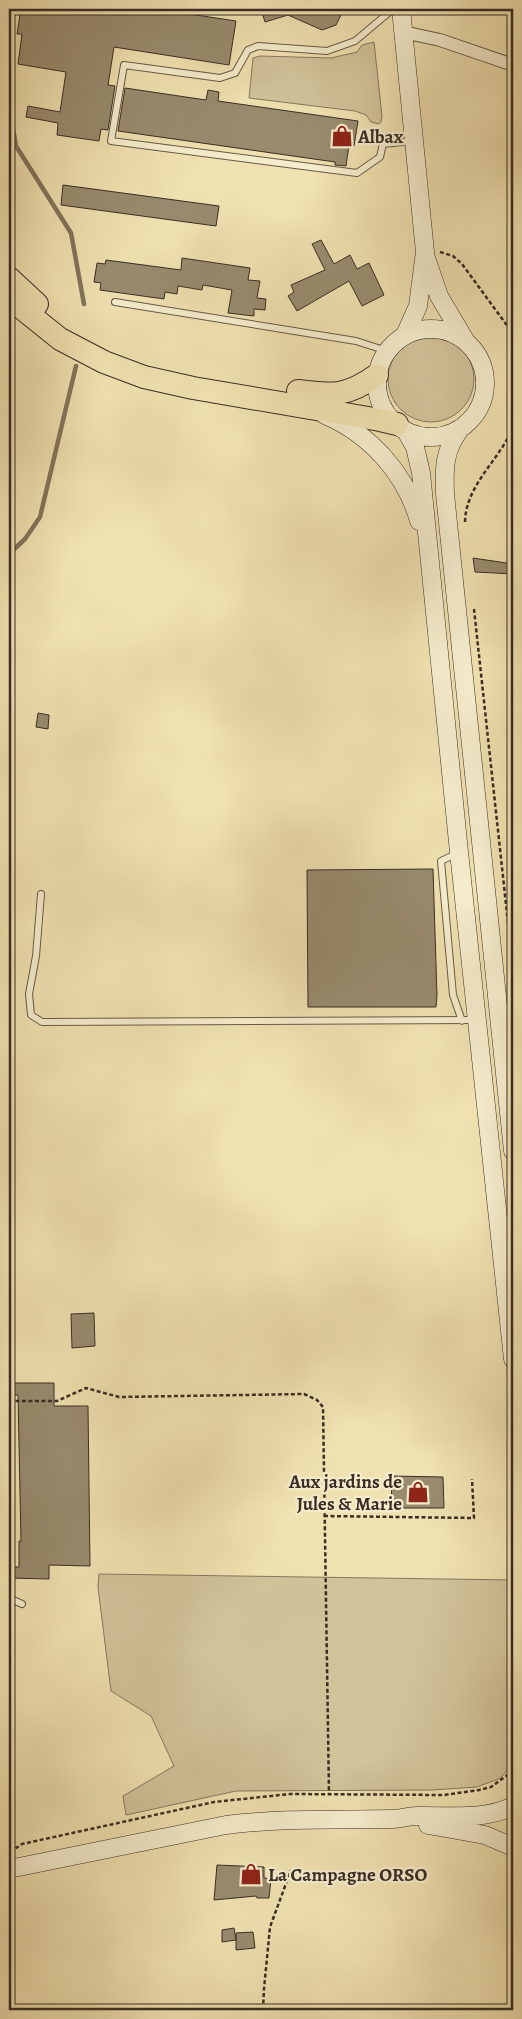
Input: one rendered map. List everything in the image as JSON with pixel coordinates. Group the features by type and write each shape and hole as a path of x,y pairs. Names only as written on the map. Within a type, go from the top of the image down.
{"highway":[{"path":"9,278 51,315 84,337 121,354 152,364 320,394 335,394 356,390 378,375"},
{"path":"9,298 60,339 126,371 162,382 380,420 402,428"}],"main road":[{"path":"401,9 425,252 439,296 464,340"},
{"path":"425,252 418,306 413,321 405,335 387,351 379,367 377,389 387,414 402,428 415,447 421,473 459,852 470,1020 513,1359"},
{"path":"402,428 420,435 433,437 447,434 460,428 470,421 478,410 485,386 480,360 474,349 464,340 454,334 429,328 405,335"},
{"path":"304,406 345,425 386,459 407,489 417,514 428,554"},
{"path":"460,428 449,443 445,494 513,1151"},
{"path":"9,1869 122,1845 250,1822 293,1819 396,1819 413,1816 486,1815 501,1812 513,1806"},
{"path":"396,1819 485,1835 513,1847"}],"street":[{"path":"403,32 440,40 513,65"}],"lane":[{"path":"393,9 355,41 327,51 258,46 248,50 235,73 220,78 124,65 112,142 357,173 380,157 383,144 415,141"},
{"path":"115,302 356,341 387,351"},
{"path":"41,894 36,956 29,994 31,1015 42,1022 470,1020"},
{"path":"9,1598 22,1604"}],"path":[{"path":"425,252 442,252 453,256 462,264 506,324 513,338"},
{"path":"465,523 465,513 469,500 481,477 513,427"},
{"path":"474,604 513,968"},
{"path":"9,1402 57,1401 86,1388 119,1397 304,1394 317,1400 323,1408 329,1794"},
{"path":"324,1516 474,1518 472,1479"},
{"path":"263,2010 270,1927 292,1870"}],"shaded area":[{"path":"374,42 382,116 379,124 371,122 366,115 355,111 249,98 253,58 260,56 331,58 357,52 362,45"},
{"path":"431,336 447,339 455,343 467,355 471,363 474,379 471,395 467,403 455,415 447,419 431,422 415,419 407,415 395,403 391,395 388,379 391,363 395,355 407,343 415,339"},
{"path":"99,1574 513,1580 513,1763 501,1778 477,1787 433,1790 236,1791 126,1815 123,1796 174,1766 151,1716 111,1691 98,1587"}],"building":[{"path":"21,9 156,9 236,21 229,65 114,47 108,85 115,86 108,130 101,129 99,141 57,135 58,123 26,117 28,106 60,112 66,72 18,64 22,34 17,34"},
{"path":"261,9 344,9 336,25 322,30 288,15 265,22"},
{"path":"125,88 206,100 208,90 219,92 218,101 358,121 354,146 349,145 346,166 335,165 335,162 118,131"},
{"path":"63,185 219,206 216,226 61,205"},
{"path":"321,240 334,264 350,255 357,269 369,263 384,295 362,306 349,281 297,311 288,296 294,292 291,285 325,270 312,244"},
{"path":"182,258 250,268 248,280 260,281 257,298 266,299 265,310 254,309 254,316 228,313 232,290 203,285 202,290 178,286 177,294 165,292 164,299 100,290 101,283 94,282 97,263 105,264 106,260 181,270"},
{"path":"473,558 513,564 513,574 475,572"},
{"path":"38,713 49,715 48,729 36,727"},
{"path":"433,869 436,1007 308,1007 307,870"},
{"path":"94,1313 95,1346 72,1348 71,1314"},
{"path":"9,1383 54,1383 54,1406 88,1406 90,1566 49,1565 49,1579 9,1578 9,1567 19,1567 19,1541 21,1541 18,1395 9,1395"},
{"name":"Aux jardins de Jules & Marie","path":"391,1476 443,1477 444,1508 392,1508"},
{"path":"217,1865 264,1867 264,1878 271,1879 269,1898 257,1898 256,1896 214,1900"},
{"path":"234,1928 236,1940 222,1942 222,1930"},
{"path":"253,1932 255,1948 236,1950 236,1933"}],"waterway":[{"path":"9,105 16,146 71,233 84,304"},
{"path":"9,554 25,539 40,517 76,366"}],"place":[{"name":"Albax","path":"342,136"},
{"name":"Aux jardins de Jules & Marie","path":"418,1492"},
{"name":"La Campagne ORSO","path":"251,1874"}]}
